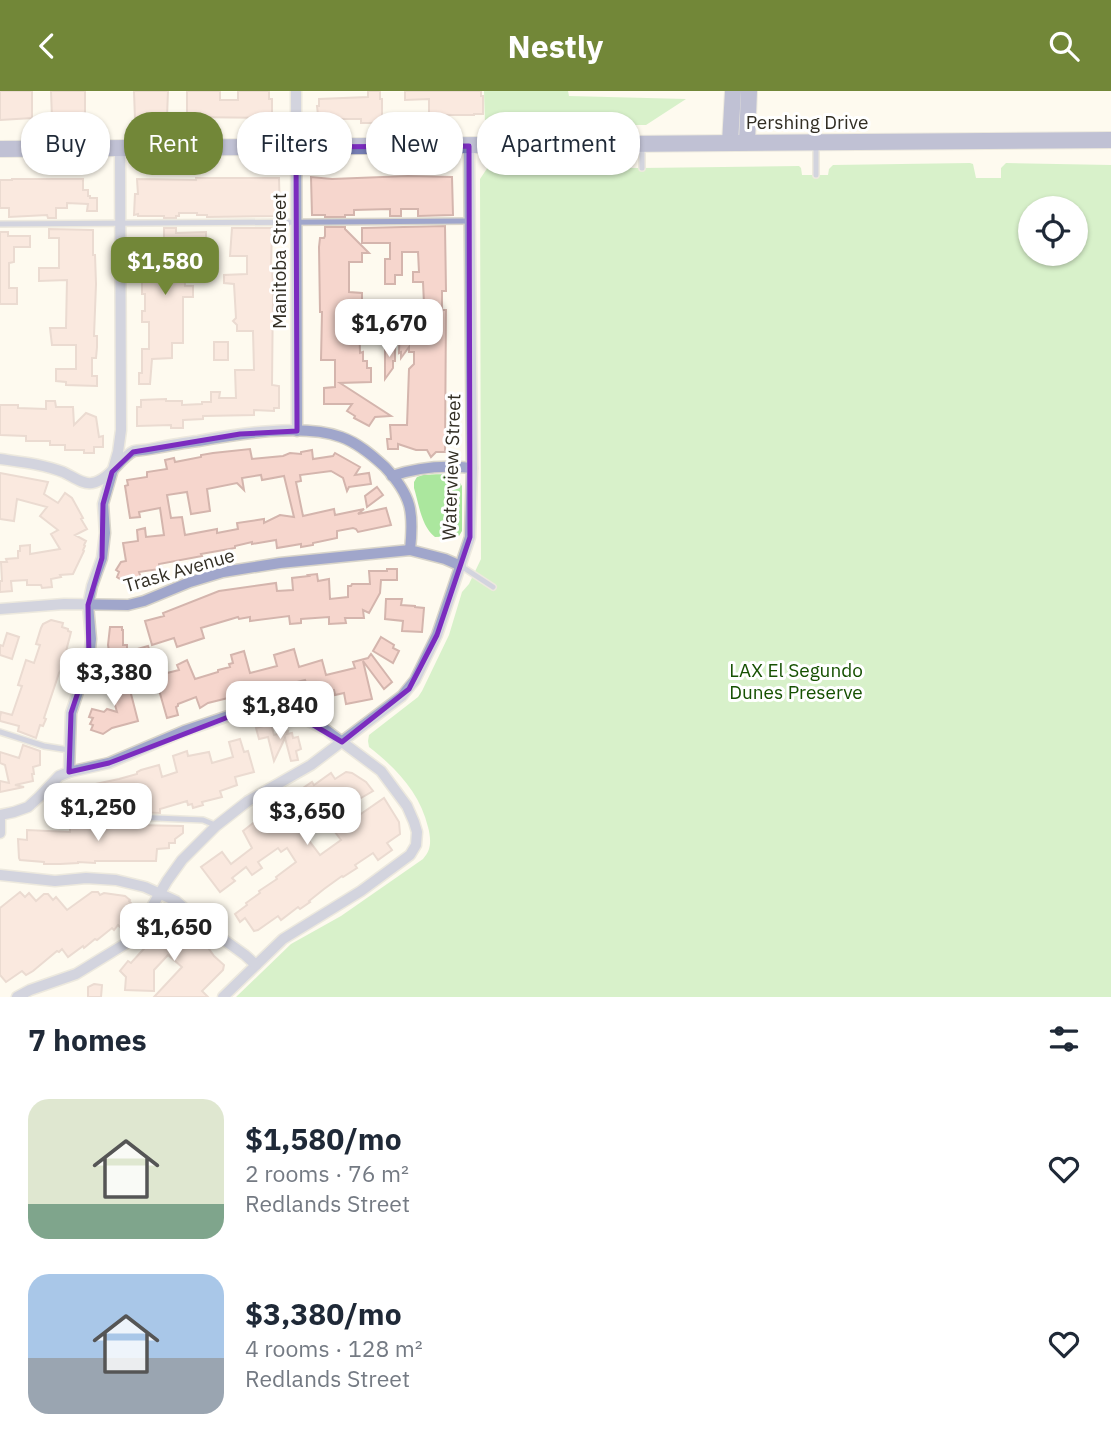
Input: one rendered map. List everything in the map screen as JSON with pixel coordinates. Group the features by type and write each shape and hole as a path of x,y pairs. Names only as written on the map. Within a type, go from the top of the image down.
{"main road":[{"path":"730,143 733,91"},
{"path":"747,142 749,91"},
{"name":"Pershing Drive","path":"352,147 1111,140"},
{"name":"Pershing Drive","path":"0,149 237,147"}],"street":[{"name":"Manitoba Street","path":"296,91 296,112"},
{"name":"Waterview Street","path":"17,997 76,974 125,944 139,929 182,860 216,826 248,801 311,765 409,689 437,635 470,537 472,468 469,146"},
{"path":"69,772 71,713 89,659 91,639 88,605 102,558 105,533 103,505 121,430 120,148"},
{"name":"Manitoba Street","path":"296,175 297,431"},
{"path":"0,459 48,467 88,484 98,482 133,452 240,433 328,433 359,446 393,476 411,509 413,523 410,550 461,566"},
{"path":"393,476 410,470 436,467 472,468"},
{"name":"Trask Avenue","path":"0,609 64,604 128,605 223,572 281,563 410,550"},
{"path":"0,833 0,818 27,807 59,776 109,763 184,731 249,709 275,708 295,714 326,730 381,771 396,789 414,822 417,832 416,845 410,855 396,866 329,912 283,939 223,997"},
{"path":"0,875 55,881 86,878 116,880 145,887 176,901 256,965"}],"lane":[{"path":"816,143 816,175"},
{"path":"642,144 642,169"},
{"path":"0,224 469,221"},
{"path":"461,566 494,587"},
{"path":"0,732 44,746 69,750"},
{"path":"87,815 204,820 216,826"}],"highlighted area":[{"path":"469,146 470,537 437,635 409,689 342,742 295,714 249,709 109,763 69,772 71,713 89,659 88,605 102,558 103,504 112,472 133,452 240,434 297,431 296,147"}],"green space":[{"path":"484,91 568,91 569,96 686,99 646,125 640,125 640,112 485,112"},
{"name":"LAX El Segundo Dunes Preserve","path":"970,163 973,164 976,178 1001,178 1001,168 1006,163 1111,165 1111,997 236,997 291,944 341,916 423,859 429,849 429,830 413,792 369,747 368,741 369,735 422,691 449,635 462,592 481,559 480,179 483,175 640,175 640,168 799,166 802,175 828,175 833,165"},
{"path":"450,475 462,486 462,531 459,536 435,537 427,527 414,488 417,477"}],"building":[{"path":"0,91 32,91 32,112 21,112 21,119 0,120"},
{"path":"51,91 85,91 85,112 52,112"},
{"path":"134,91 168,91 167,112 135,112"},
{"path":"187,91 220,91 220,100 238,100 238,91 269,91 269,99 272,99 272,112 237,112 237,118 223,117 223,112 187,112"},
{"path":"368,91 380,91 382,112 366,112 366,123 361,123 361,119 352,119 352,112 318,112 319,99 368,97"},
{"path":"405,91 481,91 483,112 463,115 463,112 429,112 429,99 405,100"},
{"path":"311,177 332,179 452,177 453,215 418,216 418,209 401,209 401,216 390,216 390,209 354,210 354,215 345,217 312,215"},
{"path":"279,178 280,216 207,217 197,213 179,213 176,218 164,218 134,215 135,194 138,194 137,179"},
{"path":"83,179 83,190 88,190 90,198 97,198 97,211 87,211 88,204 67,203 67,208 56,208 56,218 48,218 47,215 9,217 9,208 0,208 0,180"},
{"path":"445,226 446,291 442,291 442,310 446,310 445,452 436,452 431,457 427,450 416,450 398,444 398,449 388,449 387,439 391,439 390,425 407,425 409,369 414,364 414,352 409,352 409,347 401,358 400,321 383,321 383,303 424,304 423,282 413,282 413,272 419,272 418,252 402,252 402,275 395,275 395,284 385,284 385,259 390,259 390,243 362,243 362,228"},
{"path":"325,227 345,227 369,253 362,253 362,262 349,262 349,292 362,293 365,320 359,320 360,353 363,352 363,361 367,361 367,368 371,368 371,382 340,383 391,416 375,417 369,426 347,411 352,404 324,404 324,388 335,387 335,360 321,360 319,247 320,238 325,236"},
{"path":"164,228 176,228 176,233 206,232 206,244 183,245 185,286 193,286 193,297 183,297 183,343 172,343 172,358 152,359 150,384 139,384 142,349 149,349 149,322 142,322 145,294 142,294 142,255 164,253"},
{"path":"232,228 272,228 272,385 279,386 279,408 274,408 274,411 254,410 254,415 203,416 203,419 183,420 183,428 171,428 171,425 137,426 137,407 141,407 141,400 166,399 182,401 182,405 202,404 211,402 211,392 220,392 219,398 236,398 235,370 254,370 253,331 237,331 237,325 233,321 236,318 234,284 224,283 224,275 247,274 247,256 230,256"},
{"path":"49,229 93,230 96,284 94,336 97,336 97,347 96,358 92,358 92,376 97,376 97,386 66,385 66,382 56,381 56,369 76,369 76,345 52,345 50,328 66,328 67,280 39,281 39,268 59,268 59,238 49,238"},
{"path":"0,232 8,232 8,236 30,236 30,247 14,247 14,262 9,263 9,288 17,288 17,304 0,304"},
{"path":"214,342 228,342 228,360 214,360"},
{"path":"395,345 393,368 385,379 385,346"},
{"path":"46,401 55,401 56,407 73,407 74,425 86,413 96,417 99,437 103,436 103,447 94,447 94,453 84,453 84,450 65,450 65,445 50,445 50,441 26,441 26,436 0,435 0,405 46,409"},
{"path":"250,449 252,459 290,453 301,454 312,450 313,459 333,456 335,453 360,467 355,475 369,473 371,484 349,487 347,491 343,478 331,471 300,475 301,481 296,482 303,516 334,509 335,515 364,509 358,514 386,508 391,525 358,532 353,528 337,531 337,538 301,547 301,544 277,548 276,540 252,542 201,554 202,556 159,564 159,569 139,572 141,578 123,581 117,577 119,572 116,570 121,562 126,561 123,543 138,541 137,530 145,528 146,537 164,535 160,508 139,512 140,517 130,518 125,486 128,485 127,480 147,477 147,472 167,469 165,460 174,458 175,462 213,453","holes":["261,475 262,480 284,476 294,517 280,515 264,523 264,519 237,523 238,529 217,533 217,529 185,535 182,517 171,518 167,495 187,492 191,514 210,511 207,489 237,483 244,490 242,478"]},
{"path":"0,473 48,482 44,494 58,503 65,493 72,498 83,518 81,519 87,529 75,535 86,541 84,551 73,574 51,579 52,587 27,585 27,580 11,581 12,591 0,592 1,562 18,558 20,546 30,545 30,554 60,549 51,534 58,530 40,516 47,507 17,499 14,521 0,519"},
{"path":"377,487 383,495 367,507 365,496"},
{"path":"397,569 397,580 381,580 380,593 369,613 363,610 364,618 345,618 346,623 329,624 329,617 301,619 301,623 290,624 289,616 250,621 250,617 238,617 201,628 204,638 177,647 174,638 152,645 145,621 164,616 163,613 219,591 276,583 277,591 293,590 292,578 308,575 317,574 318,581 329,579 330,599 348,597 348,586 370,584 369,571"},
{"path":"386,599 402,599 401,605 424,608 422,632 402,631 403,621 385,619"},
{"path":"51,620 63,623 62,627 71,632 44,718 46,719 43,726 40,725 36,738 18,731 19,726 0,721 0,717 1,712 12,715 22,686 18,685 26,660 34,663 40,645 36,644 41,628"},
{"path":"110,627 122,627 123,645 127,645 127,652 148,646 152,658 110,658"},
{"path":"7,633 19,637 12,659 0,655 0,645 3,646"},
{"path":"381,637 399,651 393,663 373,651"},
{"path":"294,649 299,667 322,660 326,675 355,668 353,662 368,658 371,654 392,682 384,689 363,661 372,699 346,704 344,693 335,695 334,690 311,696 305,680 278,687 280,692 270,694 268,685 258,688 257,685 231,692 232,697 208,703 200,708 196,697 178,704 178,715 167,718 155,676 179,670 177,665 187,660 195,679 230,667 229,664 233,663 231,655 244,651 250,673 277,666 274,655"},
{"path":"111,674 111,688 125,683 130,690 138,721 112,728 103,734 91,730 93,718 89,717 92,709 117,712 111,691 97,691 97,683 101,683 100,675"},
{"path":"271,724 274,735 288,731 287,734 292,733 293,738 298,737 301,749 296,751 298,760 291,761 285,738 274,761 268,737 259,739 256,728"},
{"path":"240,739 244,752 248,751 254,772 235,777 237,785 220,791 222,797 202,802 203,805 193,808 187,801 160,809 160,813 131,812 131,795 105,802 78,804 78,800 68,801 66,791 137,774 141,770 159,765 162,777 177,772 173,756 187,751 188,756 209,752 212,763 233,757 229,742"},
{"path":"23,745 40,751 40,765 33,767 33,781 15,785 24,787 0,792 0,781 9,783 5,765 0,763 0,752 19,758"},
{"path":"346,772 366,782 373,791 342,809 339,804 331,810 329,806 321,812 319,809 303,821 307,827 301,830 320,855 341,840 335,832 384,798 399,822 400,834 387,843 392,850 378,860 373,853 355,865 357,868 342,876 300,909 298,907 281,920 278,916 254,931 245,918 240,922 235,914 296,862 287,848 281,852 278,848 258,862 262,868 252,875 246,867 232,878 235,881 220,892 201,867 222,852 231,864 252,848 243,831 289,795 312,782 314,785 331,773 335,779"},
{"path":"70,821 141,823 134,825 183,826 183,833 175,839 175,843 169,843 169,848 157,849 156,861 44,864 20,860 18,839 27,840 27,830 70,832"},
{"path":"20,892 25,897 29,893 36,901 44,894 48,894 53,900 56,897 67,910 92,892 125,896 130,900 133,910 120,927 118,925 114,930 112,928 84,948 83,946 68,957 62,949 57,951 33,971 26,975 22,971 6,982 0,975 0,908"},
{"path":"174,916 210,948 224,965 223,970 202,991 208,997 154,997 182,967 168,955 154,970 154,991 125,990 126,977 120,971 128,961 131,963"},
{"path":"94,984 102,985 101,997 88,997 88,987"}]}
